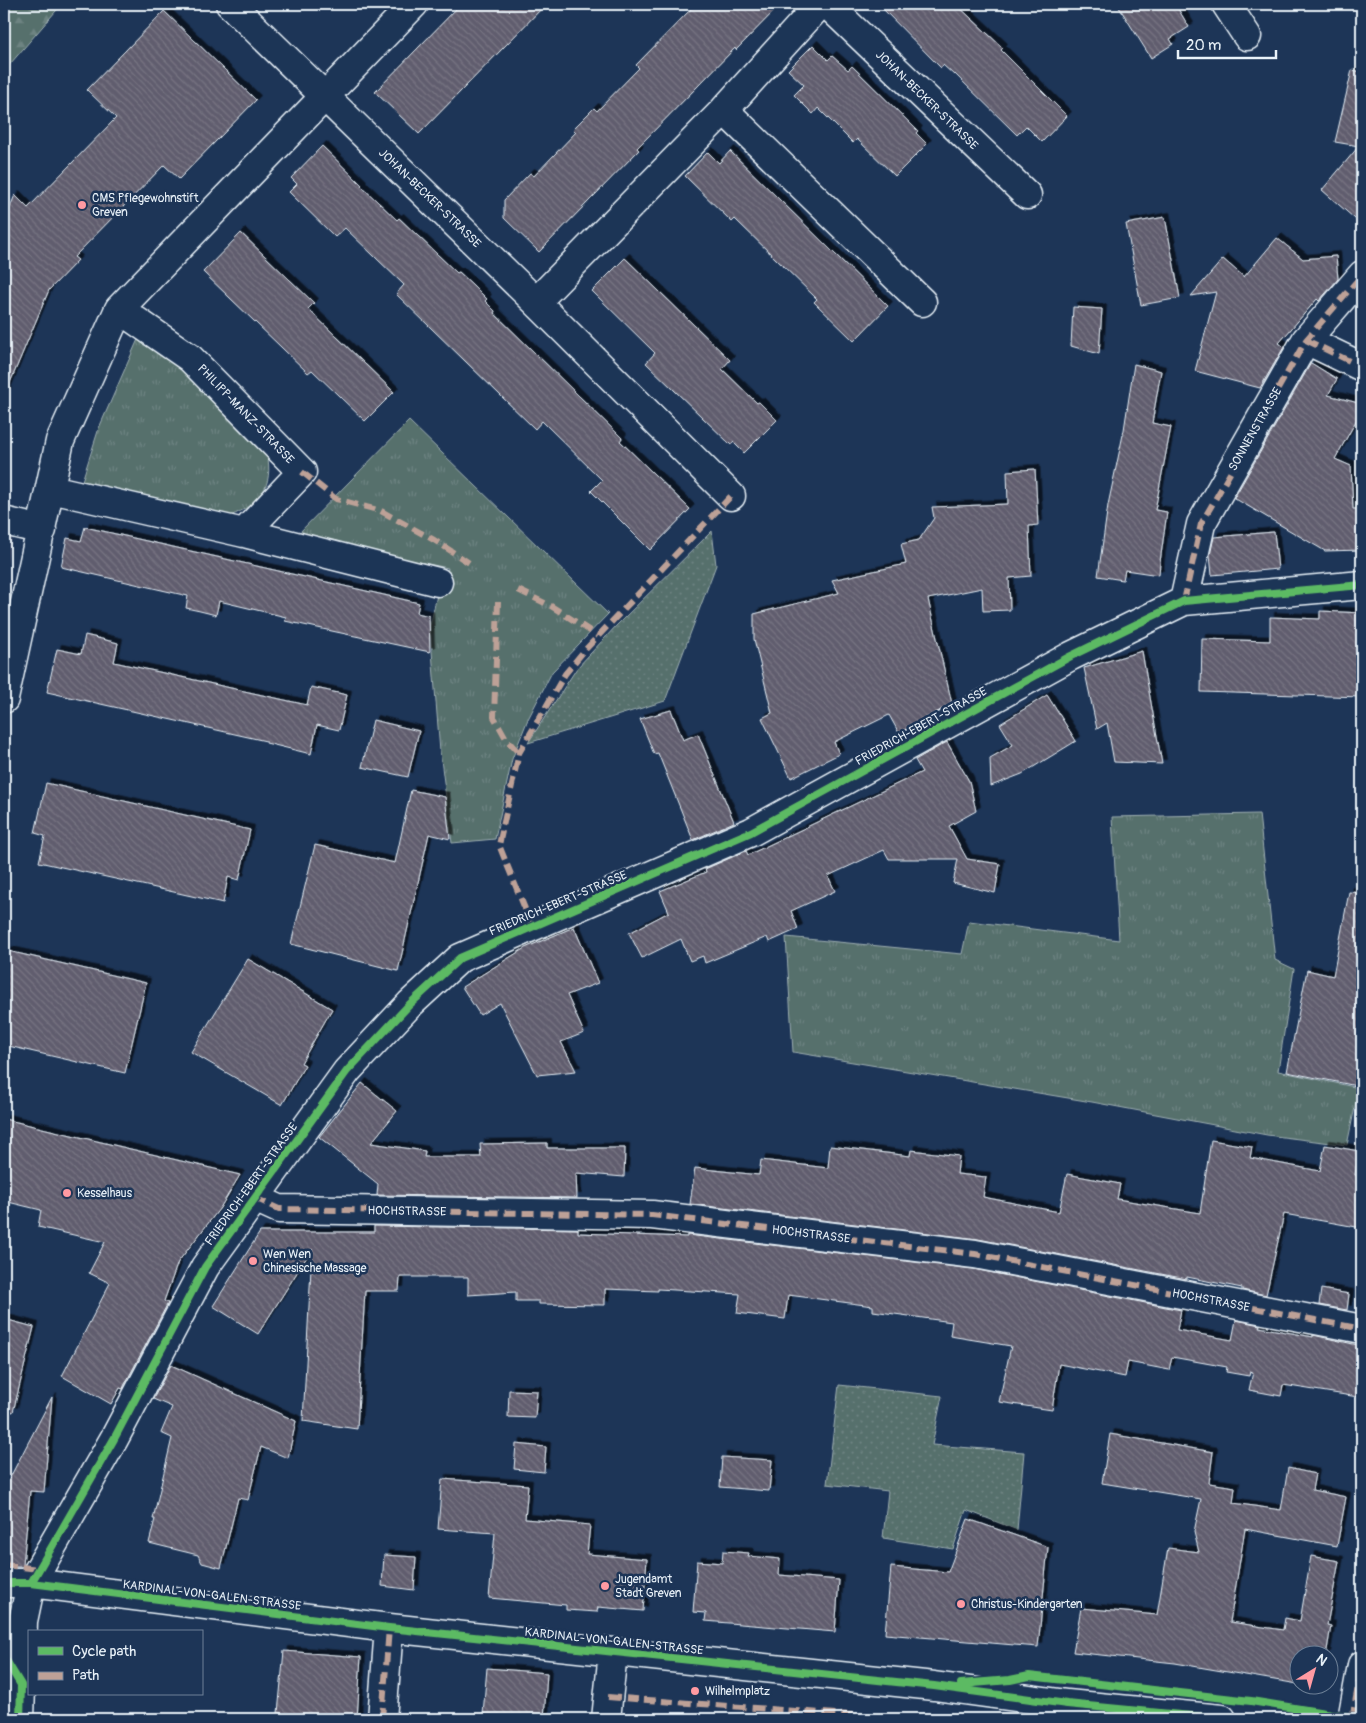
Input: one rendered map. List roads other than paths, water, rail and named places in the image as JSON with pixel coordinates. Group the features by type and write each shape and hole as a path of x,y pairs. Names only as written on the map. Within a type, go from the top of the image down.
{"street":[{"path":"230,4 324,95"},
{"path":"4,698 60,441 119,309 414,4"},
{"path":"536,302 724,110 820,4"},
{"name":"JOHAN-BECKER-STRASSE","path":"827,4 1027,195"},
{"path":"1226,4 1247,36"},
{"name":"JOHAN-BECKER-STRASSE","path":"324,95 731,496"},
{"path":"724,110 922,302"},
{"name":"SONNENSTRASSE","path":"1184,601 1201,524 1306,340 1362,275"},
{"name":"PHILIPP-MANZ-STRASSE","path":"119,309 190,358 302,472 244,533"},
{"path":"1306,340 1362,367"},
{"path":"51,489 244,533 438,582"},
{"path":"4,521 42,530"},
{"name":"FRIEDRICH-EBERT-STRASSE","path":"20,1719 23,1621 31,1583 114,1439 205,1267 347,1071 410,1004 460,958 752,832 1071,656 1184,601 1362,585"},
{"name":"HOCHSTRASSE","path":"255,1198 279,1208 652,1215 975,1254 1362,1330"},
{"name":"KARDINAL-VON-GALEN-STRASSE","path":"4,1583 31,1583 389,1628 972,1691 1067,1704 1222,1719"},
{"path":"382,1719 389,1628"},
{"path":"606,1719 613,1652"},
{"path":"1352,1719 1362,1665"}],"place":[{"name":"CMS Pflegewohnstift Greven","path":"82,205"},
{"name":"Kesselhaus","path":"67,1193"},
{"name":"Wen Wen Chinesische Massage","path":"253,1261"},
{"name":"Jugendamt Stadt Greven","path":"605,1586"},
{"name":"Christus-Kindergarten","path":"961,1604"},
{"name":"Wilhelmplatz","path":"695,1691"}]}
